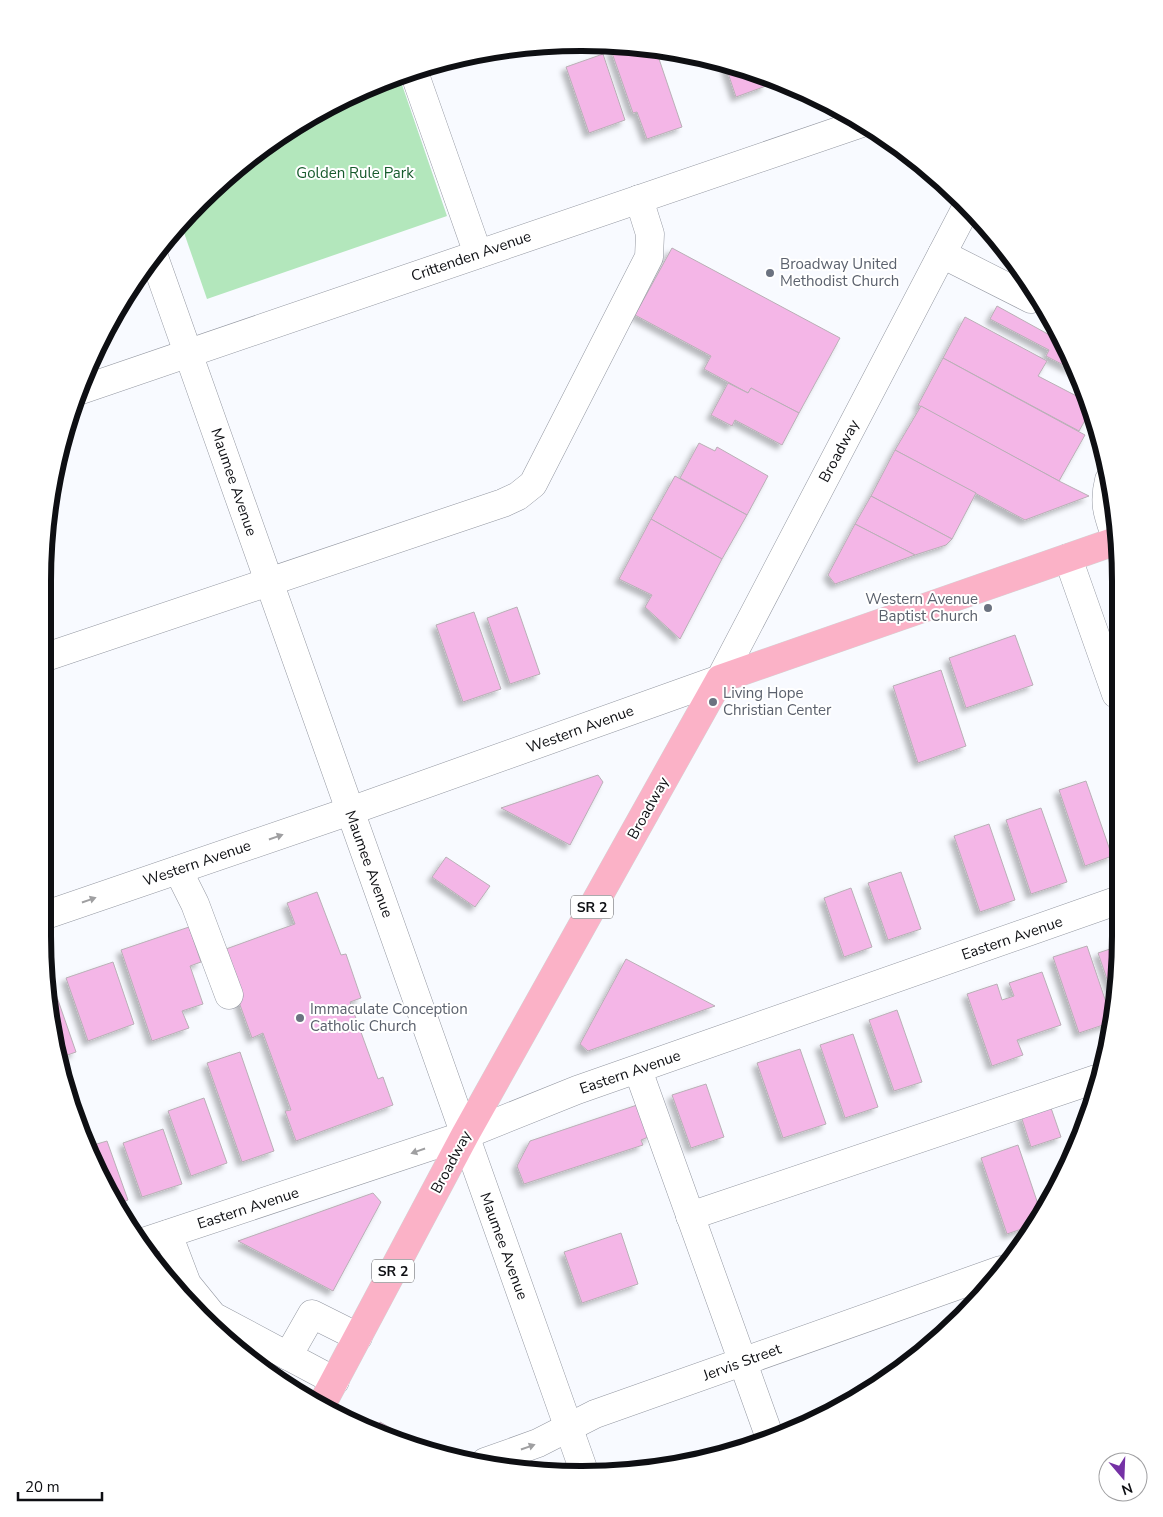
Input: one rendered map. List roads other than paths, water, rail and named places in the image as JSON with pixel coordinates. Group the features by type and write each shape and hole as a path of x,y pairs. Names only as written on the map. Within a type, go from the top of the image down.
{"main road":[{"name":"Western Avenue","path":"720,679 1068,558 1110,541"},
{"name":"Broadway","path":"325,1399 464,1135 720,679"}],"street":[{"path":"416,78 478,254"},
{"name":"Crittenden Avenue","path":"89,387 854,127"},
{"path":"51,655 503,504 518,496 532,484 649,257 650,234 639,199"},
{"name":"Broadway","path":"720,679 963,214"},
{"path":"942,254 1029,298"},
{"name":"Maumee Avenue","path":"157,265 582,1466"},
{"path":"1068,558 1112,683"},
{"name":"Western Avenue","path":"51,913 350,811 720,679"},
{"path":"178,870 195,904 229,995"},
{"name":"Eastern Avenue","path":"156,1238 464,1135 577,1090 1112,902"},
{"path":"638,1070 768,1432"},
{"path":"690,1216 1092,1080"},
{"path":"156,1238 187,1284 212,1315"},
{"name":"Jervis Street","path":"496,1459 538,1444 595,1414 989,1274"},
{"path":"288,1356 312,1314 358,1337"},
{"path":"214,1316 335,1381"}],"place":[{"name":"Broadway United Methodist Church","path":"770,273"},
{"name":"Western Avenue Baptist Church","path":"988,608"},
{"name":"Living Hope Christian Center","path":"713,702"},
{"name":"Immaculate Conception Catholic Church","path":"300,1018"}],"park label":[{"name":"Golden Rule Park","path":"355,173"}]}
